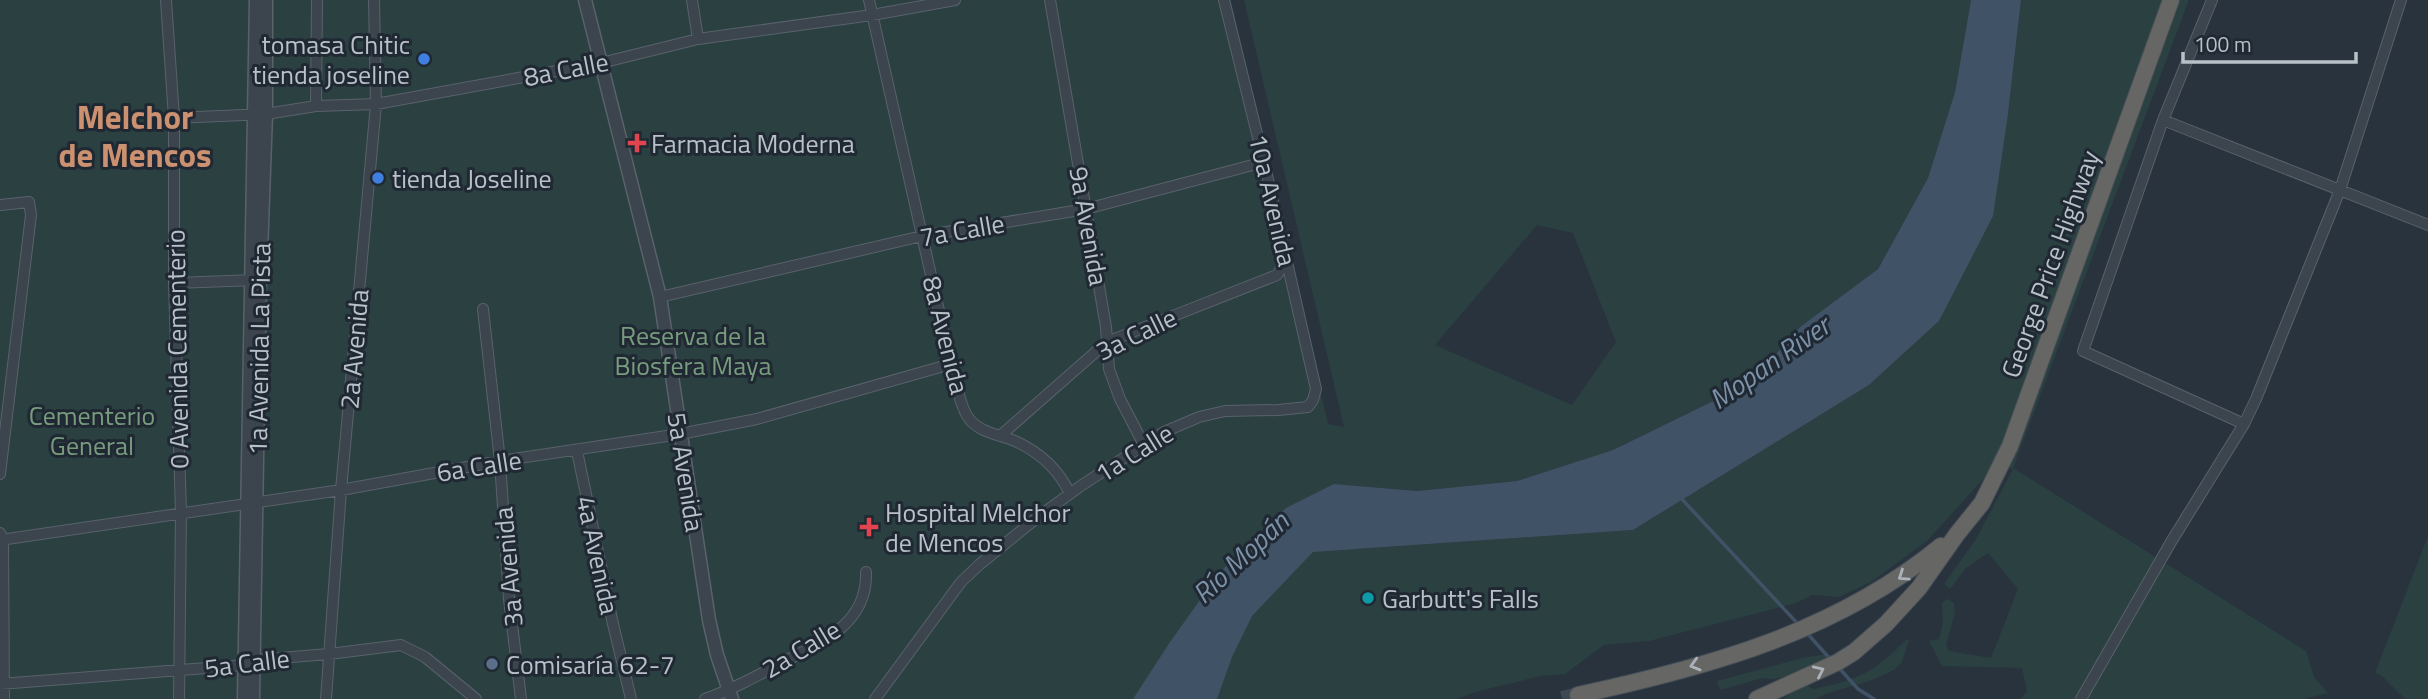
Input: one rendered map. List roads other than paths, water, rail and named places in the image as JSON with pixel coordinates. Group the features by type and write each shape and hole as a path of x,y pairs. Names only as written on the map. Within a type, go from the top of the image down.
{"highway":[{"name":"George Price Highway","path":"1757,699 1854,652 1902,608 1982,503 2010,446 2171,0"},
{"name":"George Price Highway","path":"1578,695 1626,691 1810,627 1878,592 1906,574 1956,534"}],"street":[{"name":"0 Avenida Cementerio","path":"166,0 174,118 174,283 181,512 179,699"},
{"name":"1a Avenida La Pista","path":"256,0 260,114"},
{"name":"1a Avenida La Pista","path":"253,699 250,662 255,280 266,0"},
{"path":"316,106 317,0"},
{"name":"2a Avenida","path":"326,699 341,490 376,104 374,0"},
{"name":"5a Avenida","path":"585,0 660,297 709,620 716,655 730,695"},
{"path":"692,0 698,39"},
{"name":"8a Avenida","path":"869,0 951,364 969,420 979,428 1017,442 1049,463 1070,494"},
{"name":"8a Calle","path":"174,118 260,114 316,106 376,104 601,63 698,39 872,15 955,0"},
{"name":"9a Avenida","path":"1050,0 1106,327 1109,369 1144,445"},
{"name":"10a Avenida","path":"1224,0 1316,389 1313,400"},
{"path":"2212,0 2163,120 2083,351 2244,424"},
{"path":"2081,699 2171,541 2244,424 2340,190 2401,0"},
{"path":"2163,120 2428,225"},
{"name":"7a Calle","path":"660,297 922,236 1086,209 1264,162"},
{"path":"0,205 29,202 31,215 0,474"},
{"name":"3a Calle","path":"1000,436 1107,342 1277,275 1286,260"},
{"path":"174,283 255,280"},
{"name":"3a Avenida","path":"483,309 500,461 509,599 521,699"},
{"name":"6a Calle","path":"1,537 341,490 500,461 680,434 757,419 951,364"},
{"name":"1a Calle","path":"875,699 961,582 999,548 1070,494 1184,422 1212,413 1308,407 1313,400"},
{"name":"4a Avenida","path":"577,451 631,699"},
{"path":"1,537 4,699"},
{"name":"2a Calle","path":"705,699 730,695 835,634 857,611 867,588 866,572"},
{"name":"5a Calle","path":"2,684 180,670 401,645 425,657 477,699"},
{"name":"1a Avenida La Pista","path":"244,699 250,662"}],"water":[{"path":"1971,0 2021,0 1993,216 1939,321 1869,385 1633,530 1313,552 1252,616 1232,657 1217,699 1133,699 1220,572 1286,508 1334,484 1417,491 1517,481 1613,450 1750,383 1800,327 1878,269 1928,178 1955,92"}],"waterway":[{"path":"1679,496 1798,624"},
{"path":"1806,632 1831,660"},
{"path":"1839,668 1858,689 1874,699"}],"tunnel":[{"path":"1562,699 1578,695"}],"place":[{"name":"tomasa Chitic tienda joseline","path":"424,59"},
{"name":"Farmacia Moderna","path":"637,143"},
{"name":"tienda Joseline","path":"378,178"},
{"name":"Hospital Melchor de Mencos","path":"869,527"},
{"name":"Garbutt's Falls","path":"1368,598"},
{"name":"Comisaría 62-7","path":"492,664"}],"district":[{"name":"Melchor de Mencos","path":"135,136"}],"park label":[{"name":"Reserva de la Biosfera Maya","path":"693,350"},
{"name":"Cementerio General","path":"92,430"}],"water label":[{"name":"Mopan River","path":"1769,362"},
{"name":"Río Mopán","path":"1240,557"}]}
